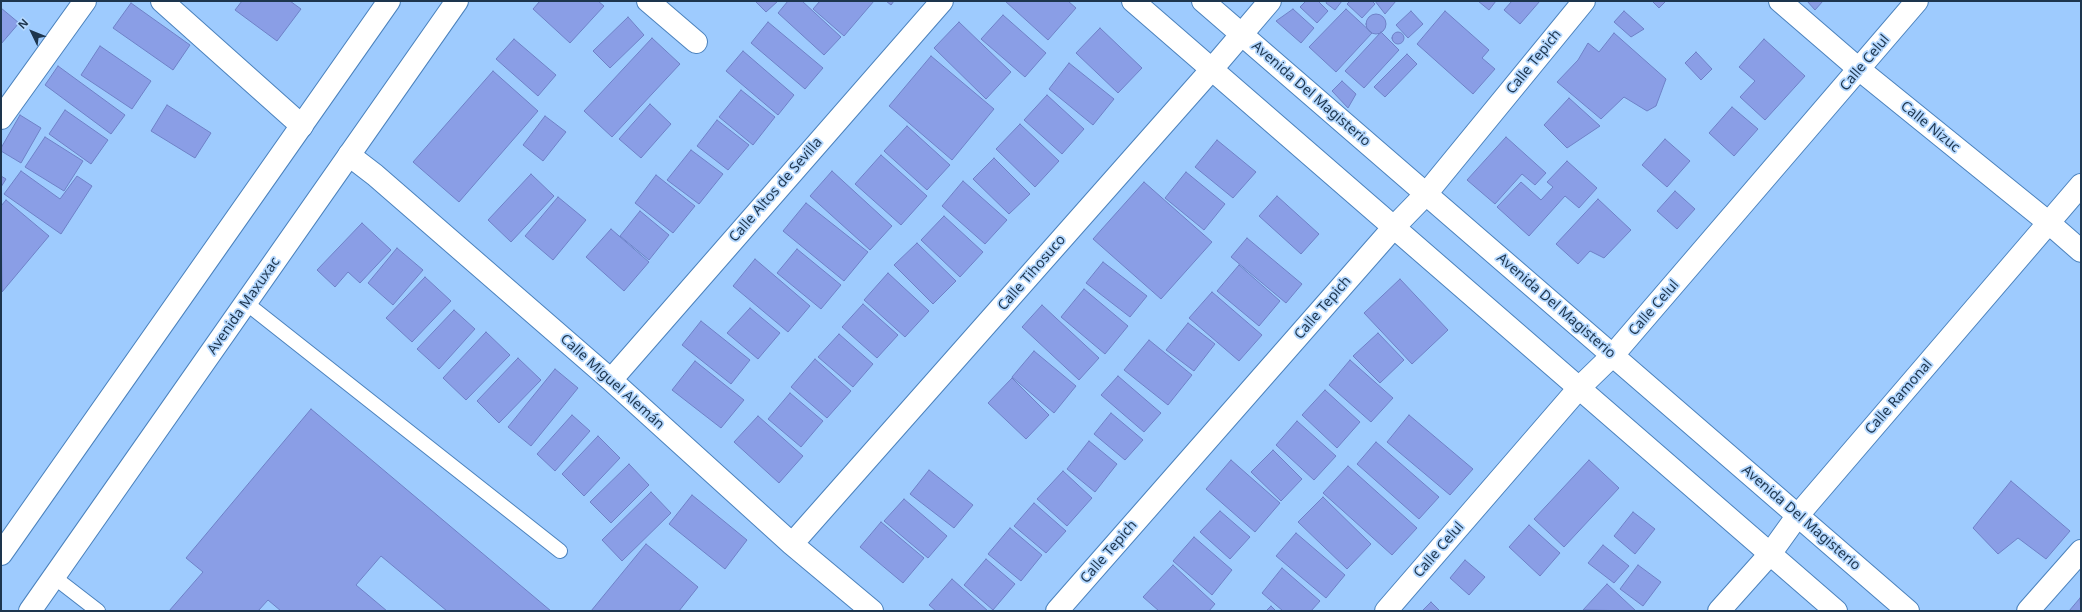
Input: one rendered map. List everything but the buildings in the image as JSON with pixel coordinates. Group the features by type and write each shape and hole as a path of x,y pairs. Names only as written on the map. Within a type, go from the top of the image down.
{"street":[{"path":"1,118 85,1"},
{"path":"162,1 302,126"},
{"path":"1,554 390,1"},
{"name":"Avenida Maxuxac","path":"30,611 457,1"},
{"path":"648,1 696,42"},
{"name":"Calle Altos de Sevilla","path":"611,380 942,1"},
{"path":"1133,1 1836,611"},
{"name":"Avenida Del Magisterio","path":"1203,1 1908,611"},
{"name":"Calle Tihosuco","path":"792,544 1212,69 1270,1"},
{"name":"Calle Tepich","path":"1057,611 1394,228 1426,194 1584,1"},
{"name":"Calle Nizuc","path":"1780,1 1860,70 2049,223 2081,251"},
{"name":"Calle Celul","path":"1386,611 1579,388 1613,355 1860,70 1917,1"},
{"name":"Calle Miguel Alemán","path":"349,155 375,175 611,380 792,544 872,611"},
{"name":"Calle Ramonal","path":"1719,611 1770,554 1798,515 2081,186"},
{"path":"2028,611 2081,551"}],"lane":[{"path":"246,303 560,552"},
{"path":"54,577 98,611"}]}
